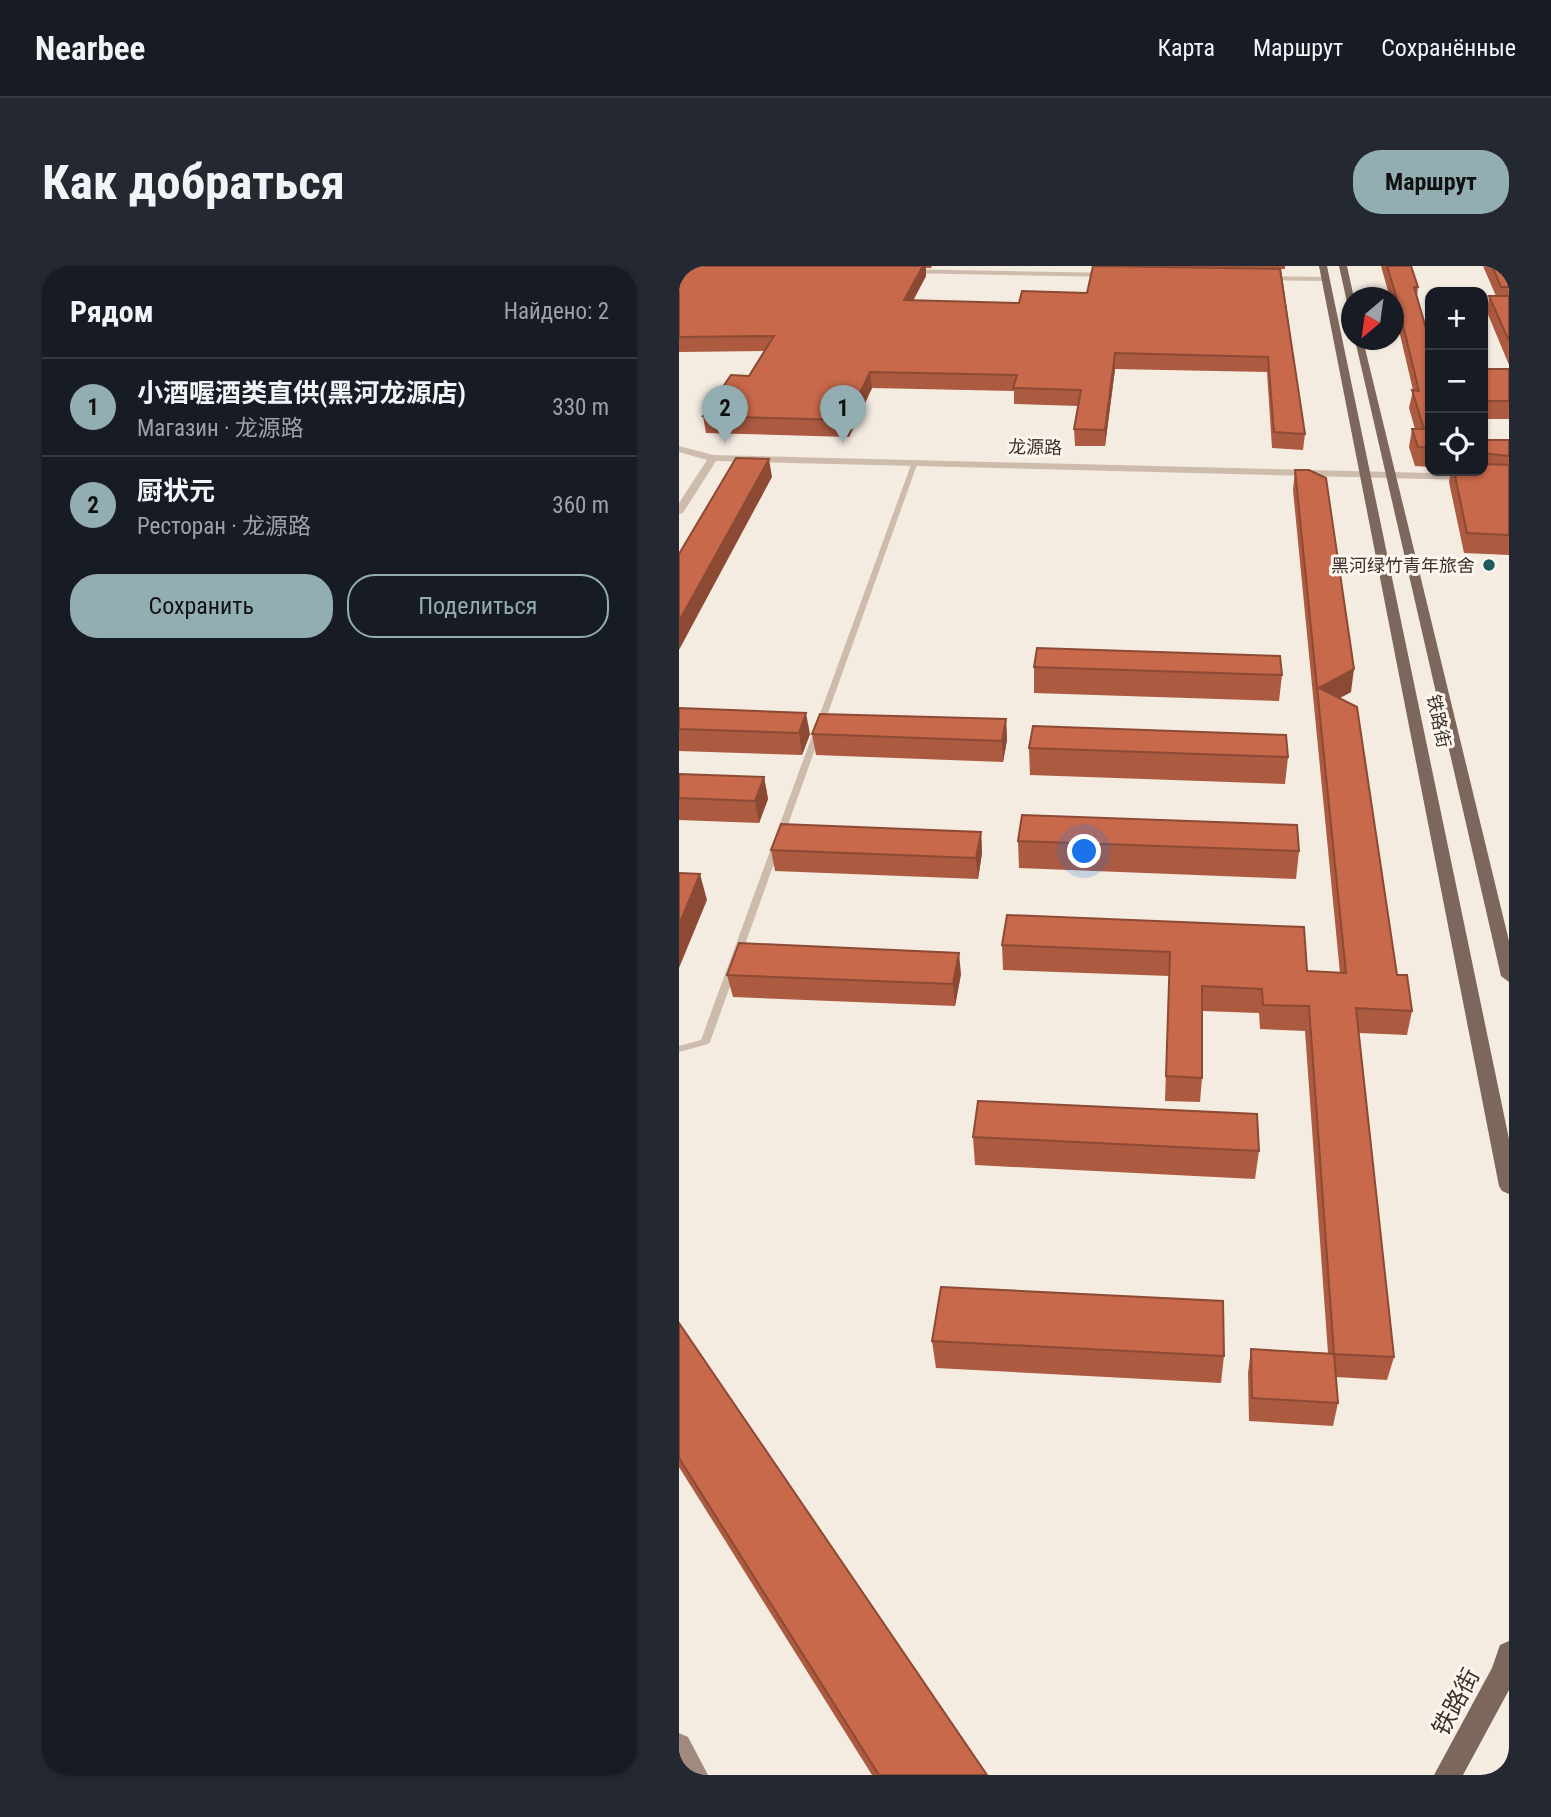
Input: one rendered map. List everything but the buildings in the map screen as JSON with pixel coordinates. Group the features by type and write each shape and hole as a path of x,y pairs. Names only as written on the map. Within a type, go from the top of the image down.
{"main road":[{"path":"1343,266 1347,287"},
{"path":"1324,273 1345,279"},
{"name":"铁路街","path":"1324,273 1509,1186"},
{"name":"铁路街","path":"1361,350 1509,976"},
{"name":"铁路街","path":"1448,1775 1504,1673 1509,1654"},
{"path":"679,1746 694,1775"}],"street":[{"path":"885,271 1119,275"},
{"path":"1243,278 1324,273"},
{"name":"龙源路","path":"679,449 713,458 1509,478"},
{"path":"679,511 713,458"}],"lane":[{"path":"679,1049 705,1042 915,462"}],"place":[{"name":"厨状元","path":"725,443"},
{"name":"小酒喔酒类直供(黑河龙源店)","path":"843,443"},
{"name":"黑河绿竹青年旅舍","path":"1489,565"}]}
